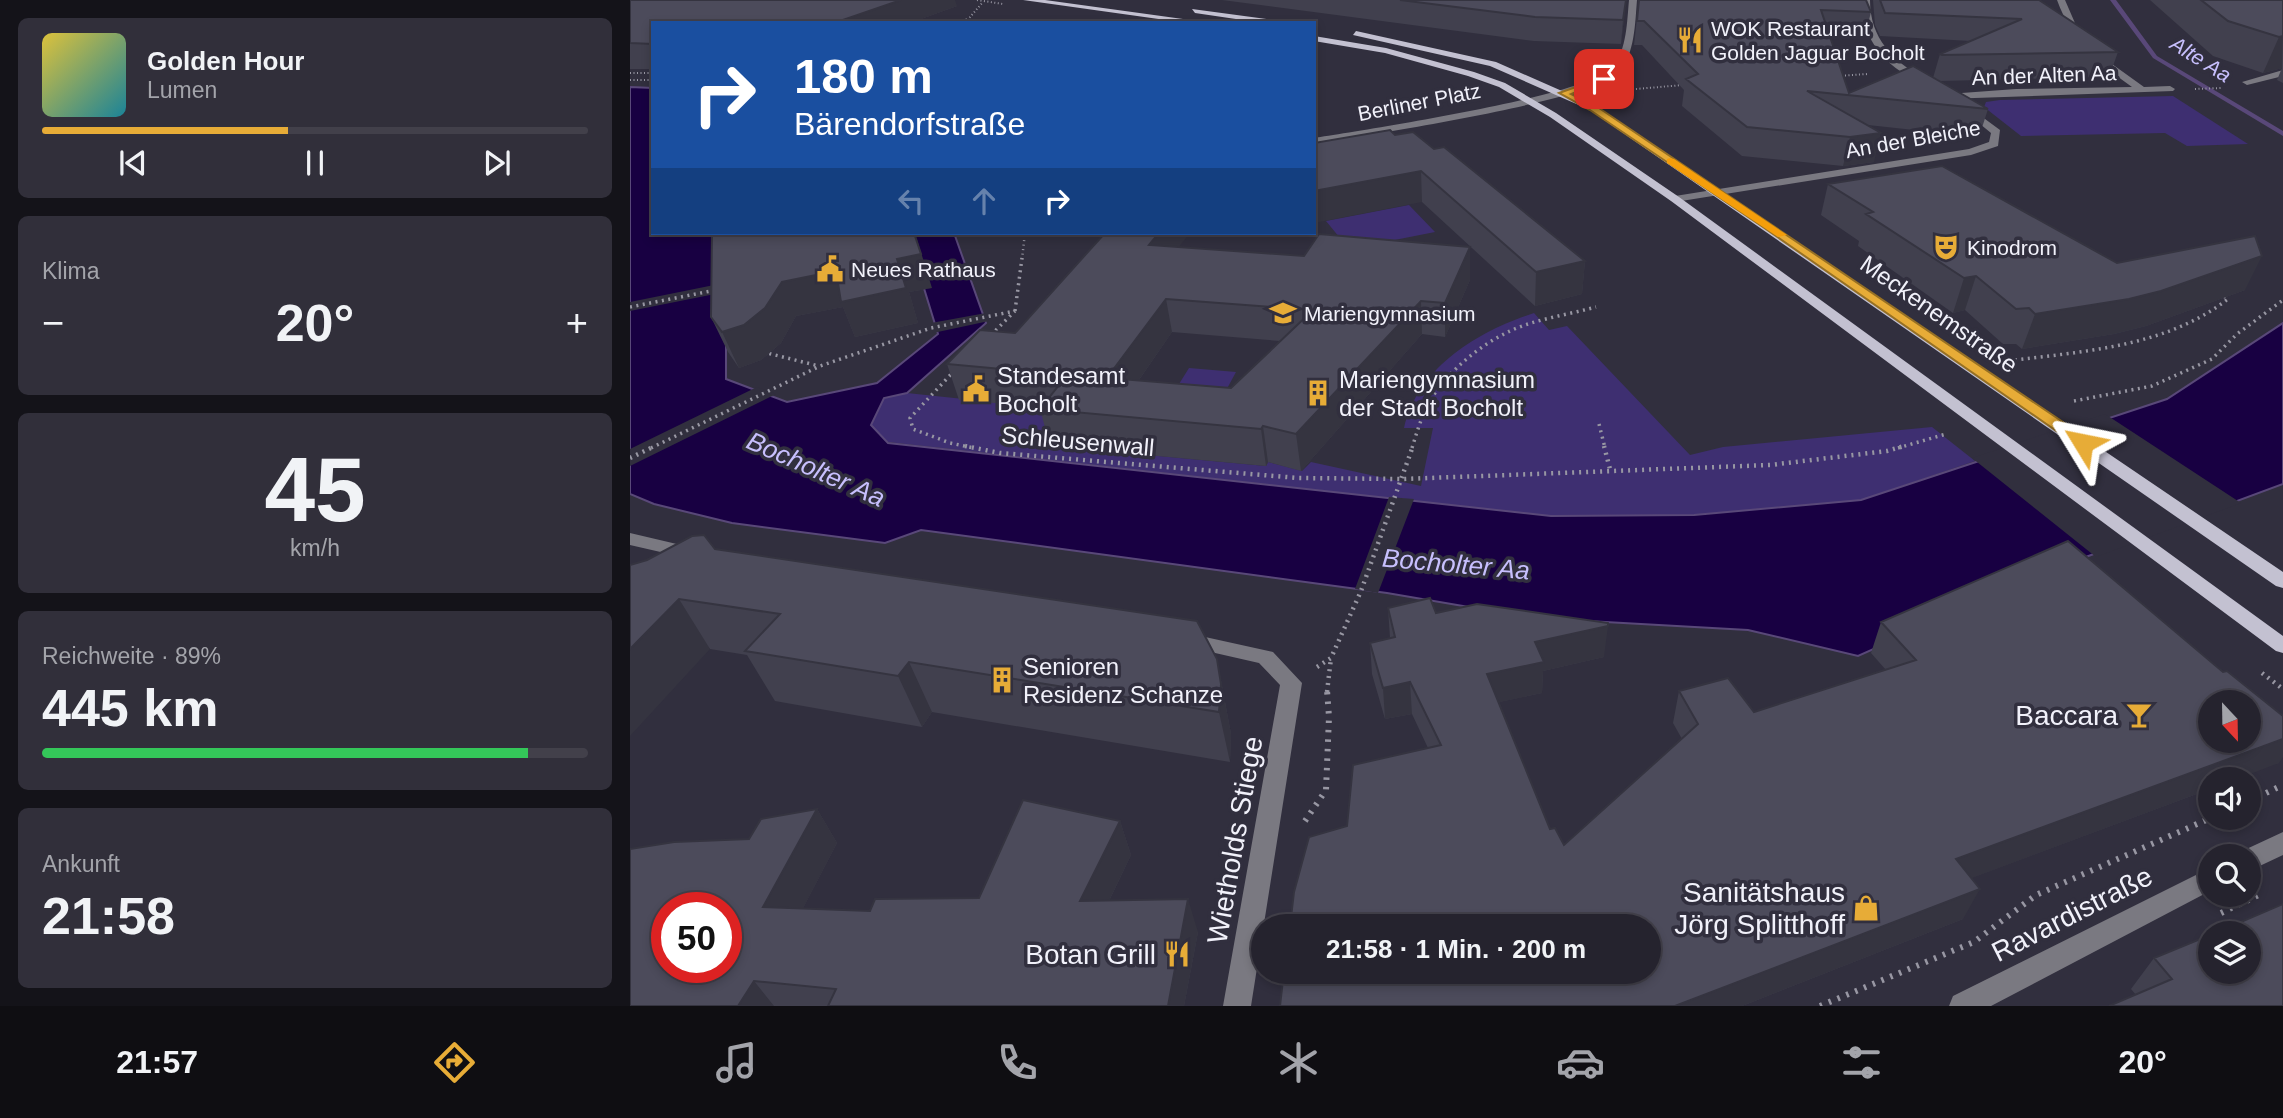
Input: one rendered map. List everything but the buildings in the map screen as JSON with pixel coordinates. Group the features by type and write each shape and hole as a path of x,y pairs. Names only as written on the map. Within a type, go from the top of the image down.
{"main road":[{"path":"1027,0 1192,21"},
{"path":"1189,10 1268,21"},
{"name":"Meckenemstraße","path":"1341,31 1462,55 1517,74 1593,108 2283,581"},
{"path":"1316,38 1386,51 1442,65 1502,85 1531,101 1675,199 2283,646"},
{"path":"2221,538 2283,573"}],"street":[{"path":"1531,101 1595,83 1614,72 1627,49 1633,0"},
{"name":"An der Bleiche","path":"1866,0 1865,16 1870,32 1886,56 1904,72 1930,87"},
{"name":"An der Alten Aa","path":"2061,0 2071,29 2080,42 2141,89"},
{"path":"2247,82 2283,73"},
{"name":"An der Alten Aa","path":"1944,94 2169,89"},
{"name":"An der Bleiche","path":"1675,199 1971,152 1994,144 1996,132 1990,125 1944,94"},
{"name":"Berliner Platz","path":"1316,141 1531,101"},
{"path":"630,556 638,541 707,557"},
{"path":"1169,638 1266,657 1291,683"},
{"name":"Wietholds Stiege","path":"1237,1006 1291,683"},
{"path":"2261,854 2283,843"},
{"name":"Ravardistraße","path":"1963,1006 2198,885"}],"path":[{"path":"977,0 984,1"},
{"path":"967,21 984,1"},
{"path":"961,21 971,17"},
{"path":"1835,76 1904,72"},
{"path":"630,73 651,73"},
{"path":"630,80 651,79"},
{"path":"1625,90 1683,85"},
{"path":"2183,89 2232,88"},
{"path":"990,337 1016,311 1025,235"},
{"path":"630,307 717,289"},
{"path":"2003,361 2125,346 2206,316 2228,299 2218,292"},
{"path":"2066,403 2152,386 2212,359 2237,334 2283,300"},
{"path":"1291,683 1331,658 1361,591 1404,479 1420,421 1434,394 1453,372 1477,351 1510,331 1527,324 1596,307"},
{"path":"630,458 820,366 931,328 1016,311"},
{"path":"758,351 820,366"},
{"name":"Schleusenwall","path":"956,369 910,418 913,429 950,443 1000,453 1298,478 1404,479"},
{"path":"1599,424 1611,473"},
{"path":"1404,479 1770,465 1887,451 1950,433"},
{"path":"2261,795 2283,785"},
{"path":"1820,1006 1974,942 2036,895 2198,824"}],"shaded area":[{"path":"2173,96 2248,144 2187,146 2165,133 2021,136 1984,107 1986,102 2000,100"},
{"path":"1409,205 1435,232 1349,249 1326,221"},
{"path":"1534,313 1549,330 1567,326 1690,455 1723,447 1932,427 1975,461 1861,500 1694,515 1551,516 888,442 871,425 884,398 907,393 1076,411 1051,446 1266,466 1268,462 1302,471 1311,462 1421,486 1433,428 1404,428 1411,406 1422,387 1453,354 1472,341"},
{"path":"1189,368 1236,372 1223,396 1174,392"}],"water":[{"name":"Bocholter Aa","path":"630,87 651,88 651,235 726,235 726,379 787,402 877,383 938,334 908,235 955,235 986,323 907,393 884,398 871,425 888,443 1551,516 1694,515 1861,500 2167,399 2283,323 2283,484 2056,568 1858,656 1748,630 1534,618 1387,593 921,530 885,543 732,523 654,504 630,494"}],"pier":[{"path":"729,282 730,291 630,311 630,302"},
{"path":"986,313 989,321 933,333 931,323"},
{"path":"757,387 776,394 630,466 630,449"},
{"path":"2105,414 2241,503 2096,557 1972,458"},
{"path":"1389,497 1414,499 1378,593 1355,589"}],"waterway":[{"name":"Alte Aa","path":"2113,0 2155,57 2283,134"}],"slow traffic":[{"path":"1670,161 1782,235"}],"place":[{"name":"WOK Restaurant Golden Jaguar Bocholt","path":"1690,40"},
{"name":"Kinodrom","path":"1946,247"},
{"name":"Neues Rathaus","path":"830,269"},
{"name":"Mariengymnasium","path":"1283,313"},
{"name":"Standesamt Bocholt","path":"976,389"},
{"name":"Mariengymnasium der Stadt Bocholt","path":"1318,393"},
{"name":"Senioren Residenz Schanze","path":"1002,680"},
{"name":"Baccara","path":"2139,715"},
{"name":"Sanitätshaus Jörg Splitthoff","path":"1866,908"},
{"name":"Botan Grill","path":"1177,954"}],"route":[{"path":"1604,79 1563,93 1593,108 1718,192 2083,443"}]}
